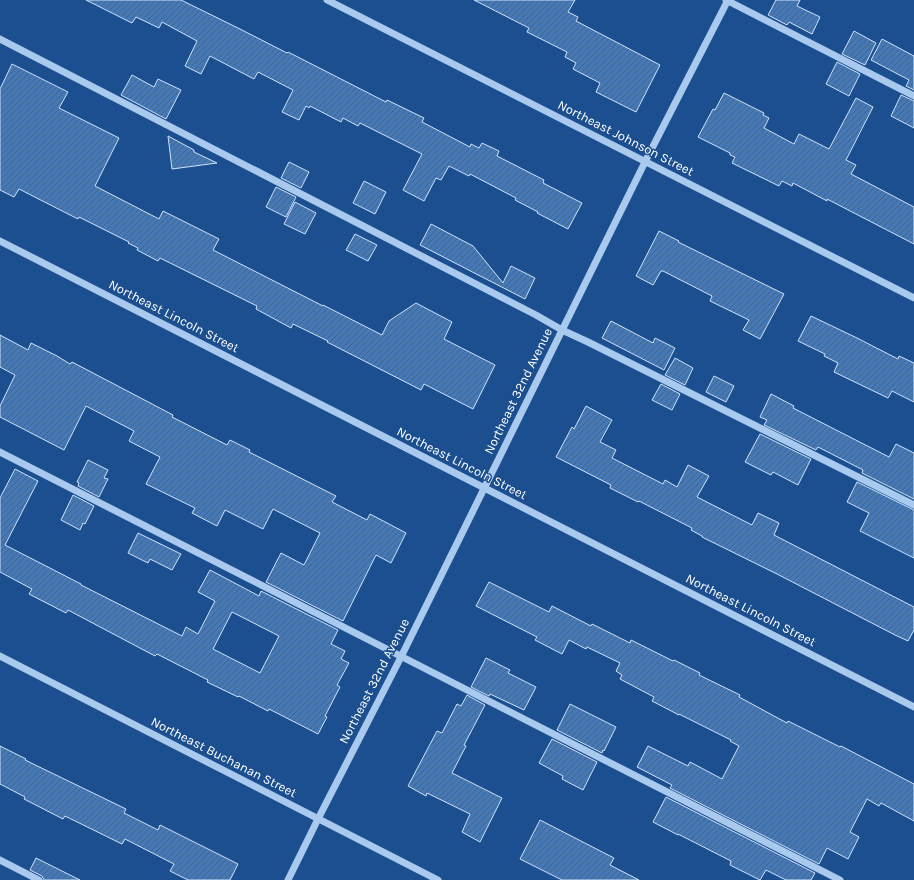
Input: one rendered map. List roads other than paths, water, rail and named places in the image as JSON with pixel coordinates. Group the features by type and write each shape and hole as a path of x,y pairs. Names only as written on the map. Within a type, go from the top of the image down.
{"street":[{"name":"Northeast Johnson Street","path":"327,0 914,298"},
{"name":"Northeast 32nd Avenue","path":"288,880 727,0"},
{"path":"727,0 914,96"},
{"path":"0,39 562,330 595,345 914,505"},
{"name":"Northeast Lincoln Street","path":"0,241 914,707"},
{"path":"0,452 840,880"},
{"name":"Northeast Buchanan Street","path":"0,656 438,880"},
{"path":"0,860 39,880"}]}
